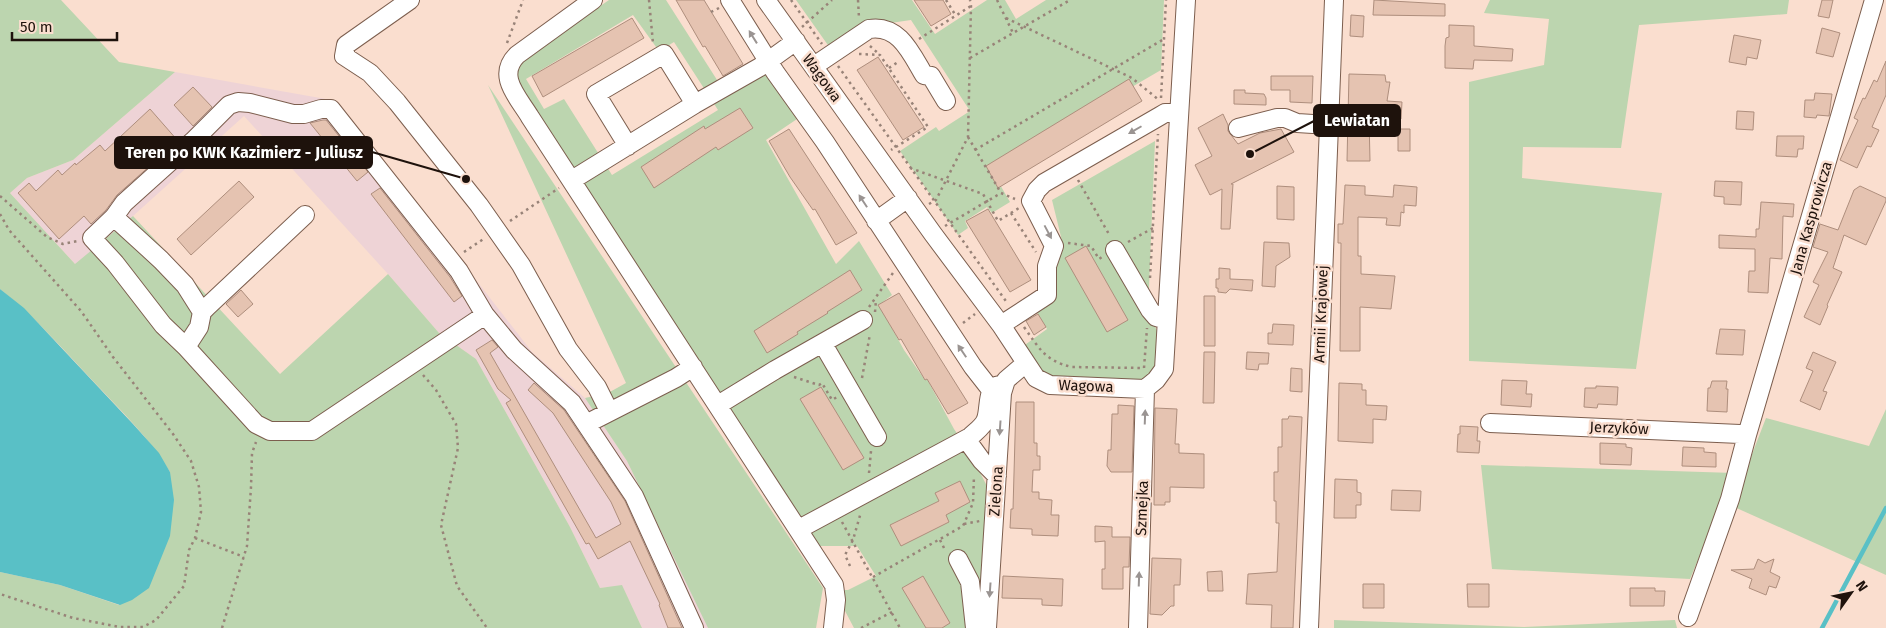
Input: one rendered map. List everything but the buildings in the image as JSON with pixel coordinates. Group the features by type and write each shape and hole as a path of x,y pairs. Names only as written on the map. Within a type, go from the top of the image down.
{"street":[{"path":"410,0 346,45 344,56 370,73 397,102 479,205 521,265 568,349 596,387 609,411"},
{"path":"593,0 512,60 507,70 508,80 834,585 836,600 833,628"},
{"path":"730,0 768,60 826,142 973,367 1000,385"},
{"name":"Wagowa","path":"766,0 933,234 1001,325 1036,378 1050,385 1144,389"},
{"path":"1144,389 1156,380 1164,369 1186,0"},
{"name":"Armii Krajowej","path":"1309,628 1334,0"},
{"name":"Jana Kasprowicza","path":"1688,617 1730,499 1874,0"},
{"path":"814,66 869,29 887,29 896,34 907,47 924,75 931,76 946,101"},
{"path":"572,180 760,67 794,38"},
{"path":"628,146 596,94 664,54 696,104"},
{"path":"485,315 312,431 270,431 256,424 186,347 163,325 121,271 92,238 114,217 124,203 229,105 238,102 250,103 293,114 304,114 321,108 331,109 459,271 485,315 514,350 572,403 634,496 694,628"},
{"path":"1001,325 1047,295 1047,266 1054,246 1031,201 1037,190 1044,184 1165,113 1179,113"},
{"path":"1238,128 1277,118 1285,118 1297,124 1329,125"},
{"path":"876,221 913,205"},
{"path":"186,347 200,327 202,312 305,215"},
{"path":"114,217 185,285 202,312"},
{"path":"1116,249 1148,306 1156,317 1166,320"},
{"path":"718,405 775,370 823,344 870,322"},
{"path":"823,344 877,437"},
{"path":"798,530 868,492 970,445 986,421 1000,385 1026,363"},
{"path":"586,424 676,378 693,366"},
{"name":"Zielona","path":"987,628 997,476 1000,385"},
{"name":"Szmejka","path":"1138,628 1144,389"},
{"name":"Jerzyków","path":"1490,423 1747,435"},
{"path":"970,445 982,462 997,476"},
{"path":"958,559 970,582 975,628"}],"path":[{"path":"507,70 504,48 523,0"},
{"path":"649,0 654,59"},
{"path":"791,0 807,23 834,52 896,147 1044,355 1060,364 1072,367 1144,368"},
{"path":"794,38 832,0"},
{"path":"946,0 956,16"},
{"path":"934,201 968,137 970,0"},
{"path":"997,0 1013,33"},
{"path":"970,58 1070,0"},
{"path":"1006,18 1132,78 1160,101 1166,0"},
{"path":"907,47 971,6"},
{"path":"975,150 1164,39"},
{"path":"834,52 880,55 911,103 916,106 928,127 879,157"},
{"path":"1144,389 1160,116"},
{"path":"968,137 1001,193 1018,200"},
{"path":"911,168 983,194 998,221 1011,213 1041,260 1047,266"},
{"path":"895,179 911,168"},
{"path":"1071,168 1116,249"},
{"path":"451,261 548,194 572,180"},
{"path":"933,234 1001,193"},
{"path":"0,196 47,237 55,241 63,244 92,238"},
{"path":"913,205 934,201"},
{"path":"0,214 9,230 81,311 102,339 112,357 150,403 191,461 199,487 201,512 189,550 184,586 156,620 143,627 120,628 73,618 0,594"},
{"path":"1052,240 1091,246 1099,259 1153,228"},
{"path":"775,370 819,385 822,383 832,400 850,390 861,382 870,322 877,298"},
{"path":"950,332 987,306"},
{"path":"414,363 436,390 456,424 458,448 441,525 457,586 487,628"},
{"path":"222,628 247,546 252,453 263,427"},
{"path":"850,566 845,555 853,540 868,492 872,441 877,437"},
{"path":"964,524 973,503 970,445"},
{"path":"835,510 900,628"},
{"path":"873,577 964,524 979,522"},
{"path":"194,538 244,556"},
{"path":"939,539 944,548"},
{"path":"862,628 892,612"}],"shaded area":[{"path":"175,72 337,101 532,352 585,398 627,461 709,628 642,628 622,586 600,588 570,527 476,359 439,333 388,274 244,116 76,265 10,193 27,178 73,160"}],"green space":[{"path":"0,0 61,0 119,62 175,72 73,160 27,178 10,193 75,264 133,216 280,374 388,274 439,333 476,359 570,527 600,588 622,585 642,628 0,628 0,572 60,585 119,605 170,472 144,436 124,414 48,333 0,289"},
{"path":"609,0 666,0 726,94 768,69 800,117 766,140 836,264 859,241 892,295 879,305 904,350 925,380 927,379 954,429 969,451 991,494 981,628 854,628 844,609 842,590 848,590 876,576 857,546 819,546 509,69","holes":["633,15 659,51 674,42 718,110 612,175 564,99 544,109 526,79"]},
{"path":"796,0 912,0 935,34 987,0 1005,0 1016,19 1046,0 1164,0 1161,70 991,169 1010,202 992,213 987,207 965,221 968,228 958,235 900,151 936,127 939,131 970,111 911,20 863,27 830,48"},
{"path":"1490,0 1789,0 1787,14 1639,25 1621,148 1523,147 1522,178 1662,193 1636,369 1469,361 1469,82 1544,65 1549,19 1484,13"},
{"path":"488,85 823,588 816,628 708,628 627,461 585,398 608,393 626,383"},
{"path":"1155,141 1148,312 1158,333 1157,371 1135,385 1041,377 1022,347 1047,329 1036,311 1053,263 1063,245 1052,200"},
{"path":"1886,409 1886,575 1732,506 1766,418 1869,446"},
{"path":"1481,465 1734,473 1690,579 1492,569"},
{"path":"1334,620 1524,627 1675,620 1677,628 1334,628"}],"water":[{"path":"0,289 24,308 133,424 159,453 170,472 174,500 170,536 149,588 132,600 120,605 60,585 0,572"}],"waterway":[{"path":"1822,628 1886,508"}],"place":[{"name":"Lewiatan","path":"1250,154"},
{"name":"Teren po KWK Kazimierz - Juliusz","path":"466,179"}]}
